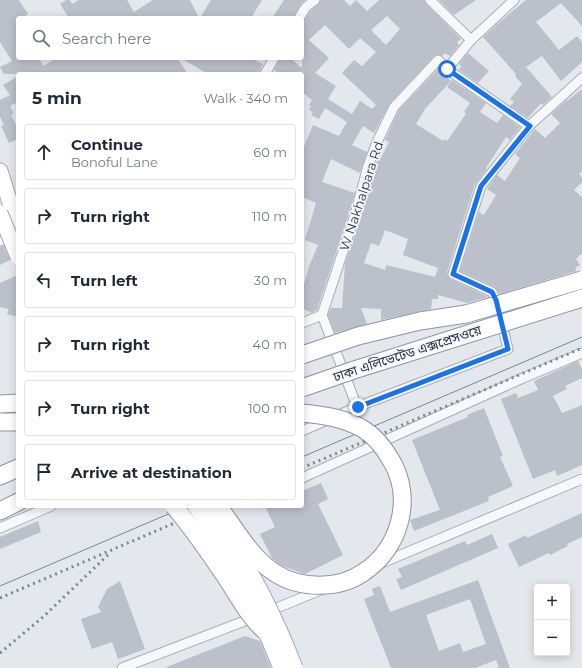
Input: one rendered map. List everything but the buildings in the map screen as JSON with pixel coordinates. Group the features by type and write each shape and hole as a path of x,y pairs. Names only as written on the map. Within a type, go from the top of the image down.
{"highway":[{"name":"ঢাকা এলিভেটেড এক্সপ্রেসওয়ে","path":"304,354 358,336 420,321 466,314 582,280"},
{"name":"ঢাকা এলিভেটেড এক্সপ্রেসওয়ে","path":"304,387 582,298"},
{"path":"0,404 16,403"},
{"path":"219,508 256,557 275,573 289,580 315,585 327,585 346,581 363,573 378,560 394,537 399,526 402,512 401,481 394,465 386,451 376,439 364,429 339,419 304,413"},
{"path":"0,422 16,422"},
{"path":"0,476 16,469"},
{"path":"0,511 16,503"},
{"path":"176,508 225,575 255,622 265,631"}],"main road":[{"path":"0,171 16,232"},
{"path":"0,213 16,252"},
{"path":"196,508 241,576 255,605 281,668"},
{"path":"210,508 241,556 259,588 295,668"}],"street":[{"path":"300,16 306,7 315,0"},
{"path":"430,0 471,40"},
{"path":"514,0 471,40 447,69 530,126"},
{"path":"266,72 273,60"},
{"name":"W Nakhalpara Rd","path":"322,315 355,215 368,166 377,142 394,107 438,60 447,69"},
{"path":"304,430 358,407 508,349 496,300 492,292 453,274 481,186 530,126 582,78"},
{"path":"0,241 16,236"},
{"path":"304,322 322,315 358,407"},
{"path":"304,477 523,378 582,354"},
{"path":"122,668 284,606 559,487 582,479"},
{"path":"0,528 46,508"},
{"path":"0,517 3,520 17,521"}],"tram line":[{"path":"304,456 582,337"},
{"path":"0,586 182,508"}],"railway":[{"path":"304,467 582,348"},
{"path":"0,598 209,508"},
{"path":"0,653 43,617 110,553"}],"route":[{"path":"358,407 508,349 496,300 492,292 453,274 481,186 530,126 447,69"}]}
